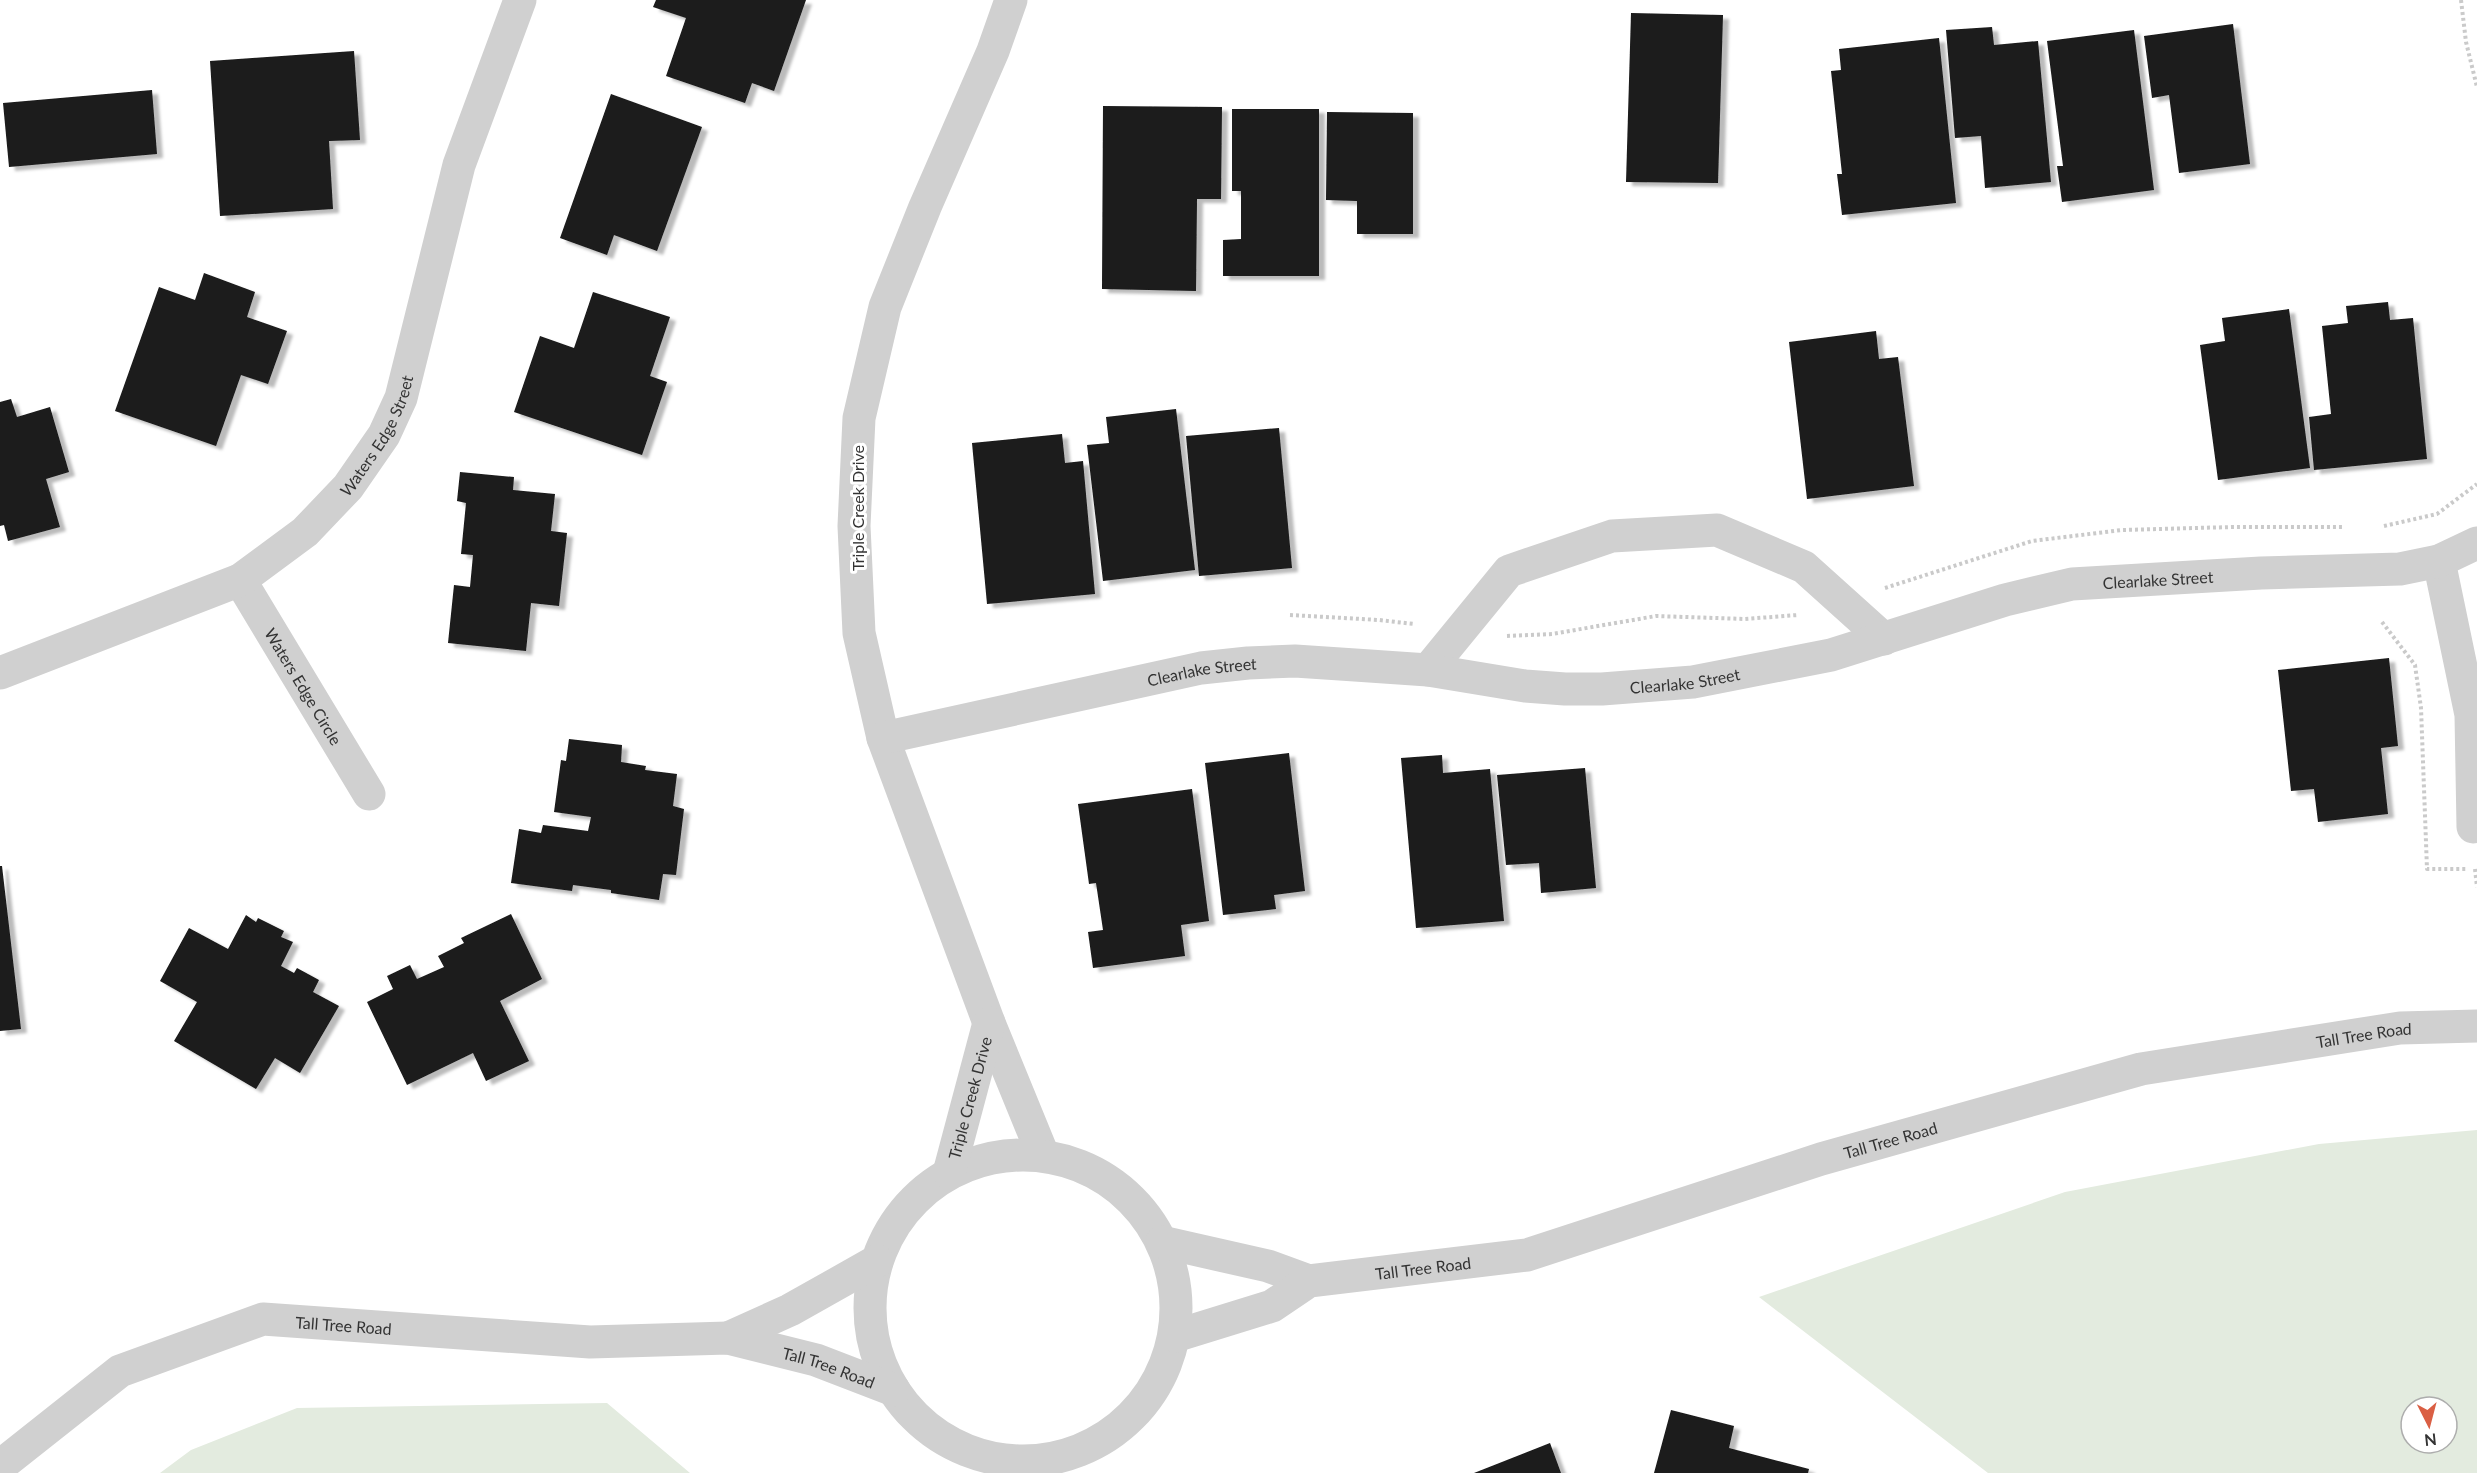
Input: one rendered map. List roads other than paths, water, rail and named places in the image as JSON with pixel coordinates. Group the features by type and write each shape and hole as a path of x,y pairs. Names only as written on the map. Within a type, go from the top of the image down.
{"street":[{"name":"Waters Edge Street","path":"0,673 240,580 304,532 348,487 384,435 401,398 459,165 520,0"},
{"name":"Triple Creek Drive","path":"1011,0 993,51 925,207 885,307 859,418 854,526 859,633 883,738 989,1023 1042,1155"},
{"path":"1428,670 1509,571 1612,536 1717,530 1804,567 1884,639"},
{"name":"Clearlake Street","path":"883,738 1201,668 1248,663 1294,662 1428,670 1525,686 1602,689 1693,682 1831,655 2005,600 2073,584 2261,573 2400,569 2439,561 2477,543"},
{"path":"2439,561 2471,715 2473,827"},
{"name":"Waters Edge Circle","path":"240,580 369,794"},
{"name":"Triple Creek Drive","path":"949,1173 989,1023"},
{"name":"Tall Tree Road","path":"1162,1242 1268,1266 1310,1281 1527,1255 1821,1159 2141,1069 2400,1029 2477,1026"},
{"path":"1014,1155 1042,1155 1080,1165 1114,1183 1142,1210 1162,1242 1170,1260 1176,1288 1175,1336 1162,1373 1142,1405 1079,1461 1004,1459 989,1465 933,1431 905,1405 894,1390 877,1355 870,1317 870,1298 877,1261 884,1243 905,1210 933,1184 949,1173 985,1159 1014,1155"},
{"name":"Tall Tree Road","path":"728,1338 790,1310 877,1261"},
{"name":"Tall Tree Road","path":"1175,1336 1272,1306 1310,1281"},
{"name":"Tall Tree Road","path":"0,1466 120,1371 263,1319 590,1342 728,1338 816,1360 894,1390"}]}
